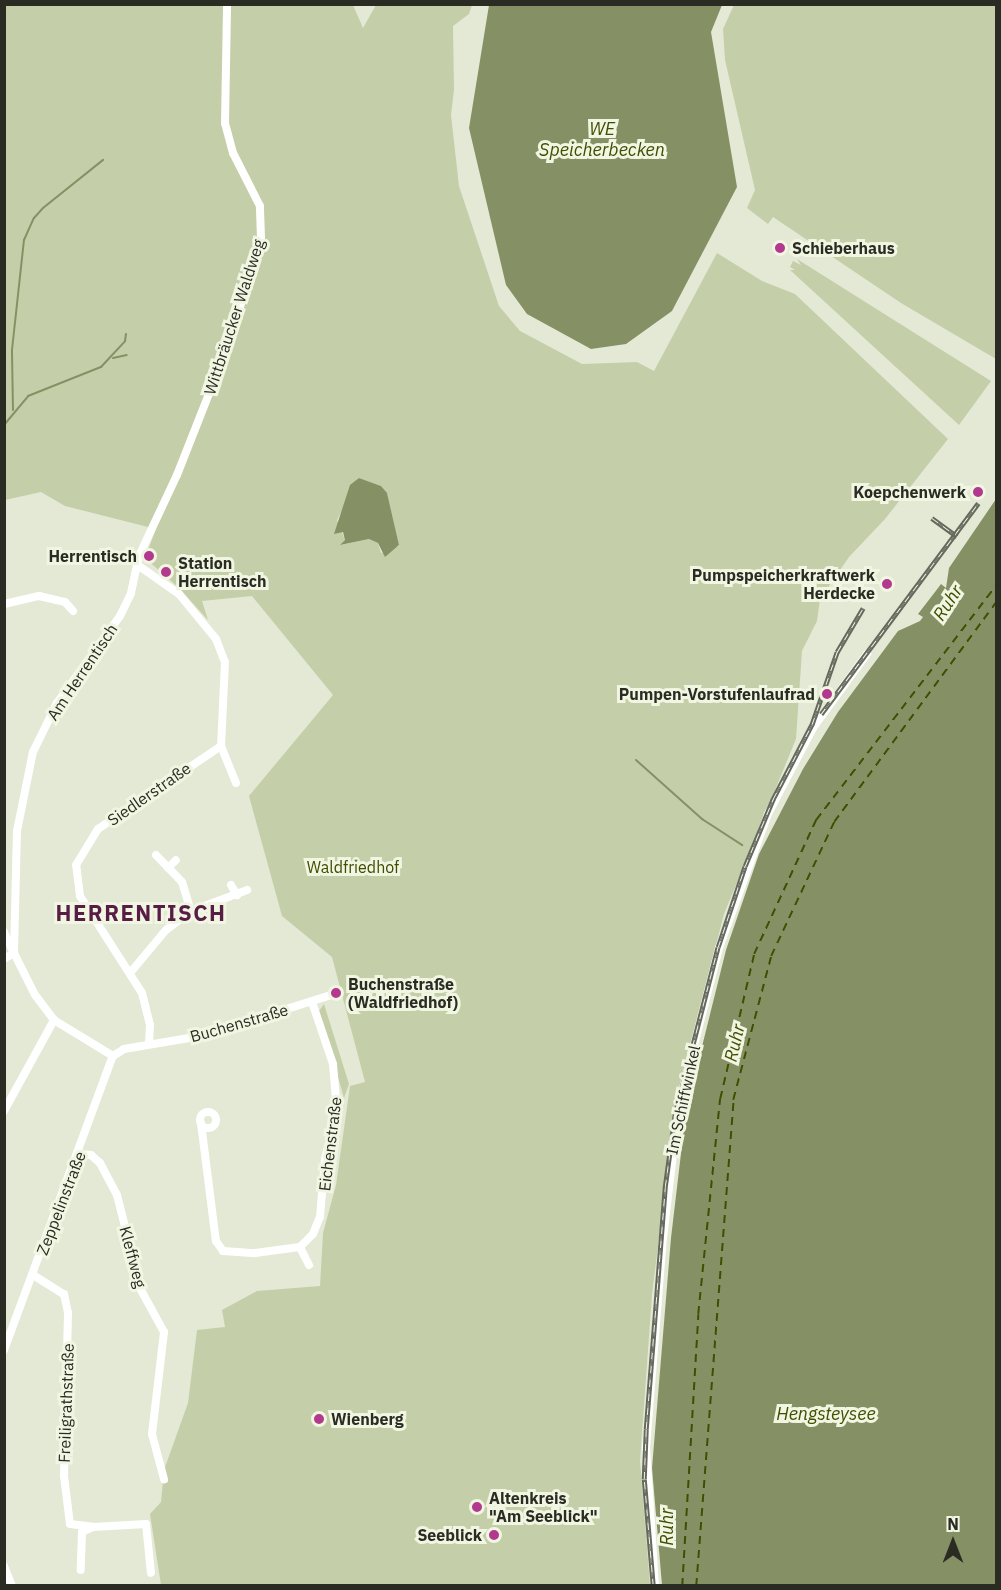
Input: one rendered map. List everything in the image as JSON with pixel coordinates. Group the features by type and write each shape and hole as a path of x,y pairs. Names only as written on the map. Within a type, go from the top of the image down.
{"street":[{"name":"Wittbräucker Waldweg","path":"139,566 141,551 172,485 225,354 261,238 260,206 233,153 225,123 227,4"},
{"path":"139,566 179,594 216,639 225,662 221,746 236,783"},
{"name":"Am Herrentisch","path":"113,1056 54,1020 35,995 14,953 15,850 21,802 33,752 57,704 120,616 139,566"},
{"path":"4,604 39,596 65,602 73,611"},
{"name":"Im Schiffwinkel","path":"655,1586 646,1448 664,1226 679,1104 719,948 768,814 813,728 867,654"},
{"name":"Siedlerstraße","path":"149,1044 148,1007 130,973 80,896 76,866 98,830 221,746"},
{"path":"156,855 182,882 191,911"},
{"path":"168,868 176,860"},
{"path":"231,885 237,895"},
{"path":"130,973 166,930 191,911 248,890"},
{"path":"4,932 14,953 4,959"},
{"name":"Buchenstraße","path":"113,1056 124,1049 201,1036 331,995"},
{"name":"Eichenstraße","path":"300,1247 313,1233 320,1217 325,1160 337,1111 333,1064 312,1002"},
{"path":"4,1111 54,1020"},
{"name":"Zeppelinstraße","path":"4,1350 79,1154 113,1056"},
{"path":"201,1124 216,1241 223,1251 255,1253 300,1247 309,1265"},
{"name":"Kleffweg","path":"79,1154 91,1155 100,1163 117,1195 141,1290 164,1332 152,1434 164,1479"},
{"name":"Freiligrathstraße","path":"33,1275 64,1294 68,1313 64,1476 70,1524 93,1527 146,1524 151,1573"},
{"path":"81,1570 82,1532 93,1527"},
{"path":"4,1566 12,1586"}],"green space":[{"name":"Waldfriedhof","path":"4,5 353,5 363,28 376,5 472,5 469,14 453,26 454,90 451,115 459,186 499,306 520,331 582,364 637,362 654,371 717,253 762,281 795,294 948,439 885,519 849,557 820,599 817,621 802,651 796,739 724,914 676,1100 652,1295 640,1461 650,1585 161,1585 150,1514 161,1502 164,1470 188,1403 197,1330 225,1327 222,1310 257,1291 320,1286 323,1233 336,1185 350,1086 365,1082 332,957 282,916 249,796 333,695 252,596 202,601 208,620 179,588 145,558 156,529 65,506 41,492 5,500","holes":["359,478 381,486 387,494 399,546 381,553 378,543 369,539 341,545 345,540 337,520"]},
{"path":"734,5 996,5 996,359 901,303 773,217 768,224 747,208 755,190 725,60 723,29"},
{"path":"797,259 991,381 959,425 790,270 795,270 790,267 793,261 801,265"},
{"path":"324,1004 349,1084 344,1098 319,1011"}],"water":[{"name":"WE Speicherbecken","path":"489,5 722,5 711,32 737,187 672,311 626,344 591,349 527,314 506,285 469,128"},
{"path":"359,478 381,486 387,493 399,545 385,557 378,543 369,539 340,545 345,540 343,532 334,534 350,485"},
{"name":"Hengsteysee","path":"996,499 996,1585 662,1585 652,1468 671,1238 686,1111 726,950 759,854 803,769 838,712 898,631 920,621 923,617 918,614 941,584 946,588 949,568"}],"waterway":[{"path":"13,410 12,350 24,240 34,218 43,208 103,160"},
{"path":"4,425 28,396 101,367 125,341 126,334"},
{"path":"113,358 127,355"},
{"path":"636,760 702,819 742,845"}],"ferry route":[{"path":"682,1586 698,1314 720,1099 754,954 816,820 996,585"},
{"path":"696,1586 733,1100 771,956 834,822 996,602"}],"railway":[{"path":"821,714 978,503"},
{"path":"932,518 957,536"},
{"path":"653,1586 644,1479 646,1429 665,1187 675,1114 718,947 745,866 773,799 812,724 837,652 863,608"}],"place":[{"name":"Schieberhaus","path":"780,248"},
{"name":"Koepchenwerk","path":"978,492"},
{"name":"Herrentisch","path":"149,556"},
{"name":"Station Herrentisch","path":"166,572"},
{"name":"Pumpspeicherkraftwerk Herdecke","path":"887,584"},
{"name":"Pumpen-Vorstufenlaufrad","path":"827,694"},
{"name":"Buchenstraße (Waldfriedhof)","path":"336,993"},
{"name":"Wienberg","path":"319,1419"},
{"name":"Altenkreis \"Am Seeblick\"","path":"477,1507"},
{"name":"Seeblick","path":"494,1535"}],"district":[{"name":"HERRENTISCH","path":"141,913"}],"water label":[{"name":"Ruhr","path":"948,603"},
{"name":"Ruhr","path":"735,1043"},
{"name":"Ruhr","path":"667,1527"}]}
